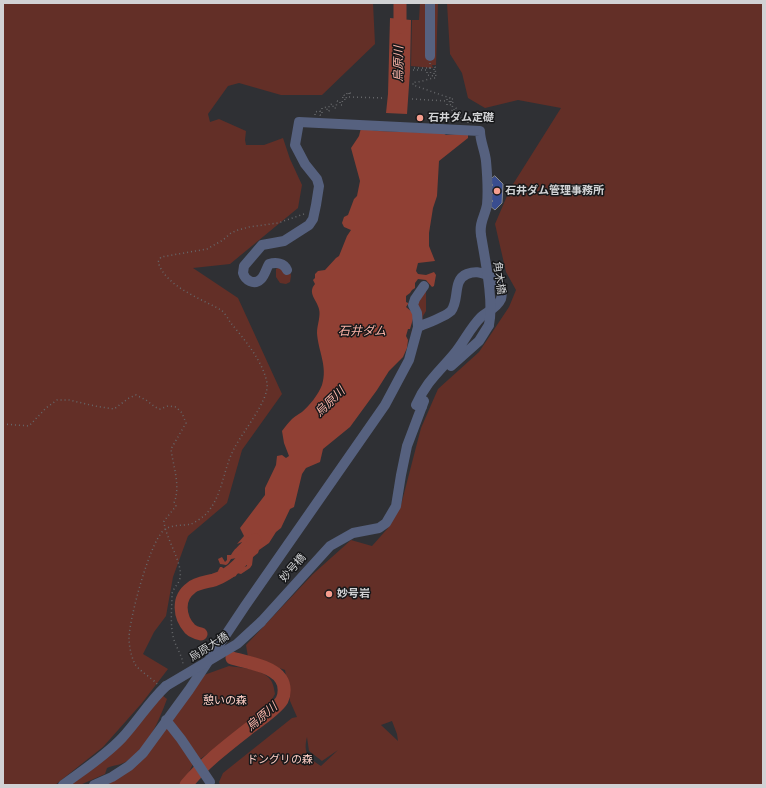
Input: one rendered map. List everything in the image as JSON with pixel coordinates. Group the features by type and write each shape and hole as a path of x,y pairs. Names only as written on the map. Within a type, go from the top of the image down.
{"street":[{"path":"430,3 430,56"},
{"name":"角木橋","path":"287,270 283,265 278,263 269,264 262,278 259,281 252,282 247,280 243,273 244,266 262,245 284,242 310,225 313,219 319,186 317,179 305,164 295,145 299,122 480,131 480,138 486,161 487,205 481,220 481,234 491,306 489,325 484,334 479,341 459,354"},
{"path":"420,326 448,314 455,303 458,282 466,274 480,271 493,277 502,289 501,298 497,305 482,316 470,332 459,354"},
{"path":"420,326 417,313 413,305 415,299 424,286"},
{"path":"94,785 112,777 129,766 142,753 193,684 385,405 409,360 420,326 422,306"},
{"name":"妙号橋","path":"261,622 321,554 330,546 353,533 379,528 386,523 396,506 407,446 422,407 416,404 428,382 459,354"},
{"name":"烏原大橋","path":"63,785 103,755 121,739 164,688 237,644 261,622"},
{"path":"166,720 181,739 210,782"}],"path":[{"path":"430,56 431,76"},
{"path":"431,76 434,76 435,67 436,78 413,82 413,85 433,91 439,95 447,96 447,99 450,98 449,104 451,105 451,99 453,99 452,111 456,108 456,116 457,111 459,112 458,120 460,120 461,115 461,124 464,124 464,117 466,117 465,124 468,124 468,120 476,121"},
{"path":"430,68 413,68 413,70 427,70 427,75 431,76"},
{"path":"315,112 320,111 321,114 322,108 327,107 327,111 329,111 329,104 333,104 333,108 336,108 337,100 340,101 340,106 342,105 343,94 346,100 347,93 349,93"},
{"path":"349,93 349,100"},
{"path":"349,97 385,98"},
{"path":"412,99 447,99"},
{"path":"447,99 447,105"},
{"path":"164,688 136,665 131,652 129,637 136,601 144,573 154,546 163,531 170,527 191,524 205,515 215,501 234,448 258,410 268,385 265,374 251,348 221,310 179,288 160,268 158,262 161,257 207,249 238,230 286,221 304,214 307,210"},
{"path":"3,424 29,426 46,408 57,400 69,400 114,409 129,398 136,395 160,409 168,406 176,407 182,413 186,423 171,449 175,467 177,496 174,503 176,506 164,521 165,530 180,569 180,579 173,589 172,594 171,625 175,645 183,661 183,667"}],"green space":[{"path":"3,3 373,3 375,44 322,95 281,95 239,83 228,86 208,114 210,122 219,119 246,131 246,145 264,145 283,138 290,159 302,185 298,208 230,264 193,268 238,298 282,394 242,450 227,503 188,536 173,577 166,616 154,632 143,654 168,669 142,703 103,747 55,785 3,785"},
{"path":"420,3 438,3 436,65 432,65 433,68 411,66 412,20 419,20"},
{"name":"ドングリの森","path":"447,3 763,3 763,785 220,785 219,782 223,773 292,718 297,717 290,701 285,670 248,657 246,645 313,574 351,540 372,546 388,528 401,505 421,428 438,389 479,352 509,307 516,290 506,272 495,224 510,189 561,108 518,100 485,108 468,98 462,73 450,54","holes":["392,721 397,734 398,741 381,725","307,737 309,751 322,761 338,750 321,766 310,758 306,751"]},
{"path":"280,267 290,270 290,282 286,284 280,283 276,277 276,269"},
{"path":"426,287 426,311 423,316 419,336 411,334 416,316 410,302"},
{"name":"憩いの森","path":"229,666 254,670 268,677 274,687 275,694 271,701 237,733 193,764 179,785 104,785 173,723 173,719 204,675"},
{"path":"162,695 167,699 160,717 147,741 135,755 125,762 107,768 105,774 80,785 67,785"}],"water":[{"path":"390,18 411,20 407,114 386,113"},
{"name":"石井ダム","path":"361,128 378,131 443,133 446,135 468,133 468,138 439,161 437,196 433,208 429,233 429,246 435,261 418,263 416,271 418,274 426,275 434,272 436,275 434,286 432,287 426,280 418,279 415,283 415,288 406,296 406,302 408,304 406,307 412,312 415,312 410,329 408,329 406,336 408,340 407,348 403,357 389,371 350,427 323,449 320,462 306,468 302,474 294,507 290,509 281,528 276,532 269,543 259,550 253,557 250,568 241,574 237,573 236,576 231,578 229,577 227,579 225,577 224,579 224,574 219,574 218,571 220,567 225,570 226,567 229,567 229,574 247,566 233,568 239,557 247,559 246,552 237,558 231,559 226,565 220,564 218,559 222,557 225,562 227,560 227,555 231,555 242,542 237,544 244,536 240,528 265,495 265,488 276,465 277,456 282,455 286,458 289,456 284,443 282,431 292,419 311,403 322,385 324,371 317,333 319,312 312,293 315,284 313,280 318,271 325,270 339,256 351,230 344,227 342,223 344,217 348,215 354,199 357,196 360,181 351,148 359,136"}],"building":[{"name":"石井ダム管理事務所","path":"495,176 503,184 502,203 495,210 489,205 493,201 489,197 493,193 489,189 493,185 489,181"}],"waterway":[{"name":"烏原川","path":"400,3 400,27"},
{"name":"烏原川","path":"201,634 190,629 186,624 181,608 183,597 193,586 214,580 227,574 248,553 255,540"},
{"name":"烏原川","path":"186,785 209,761 273,710 283,698 284,690 281,679 272,671 259,665 232,658"}],"place":[{"name":"石井ダム定礎","path":"420,118"},
{"name":"石井ダム管理事務所","path":"497,191"},
{"name":"妙号岩","path":"329,594"}]}
